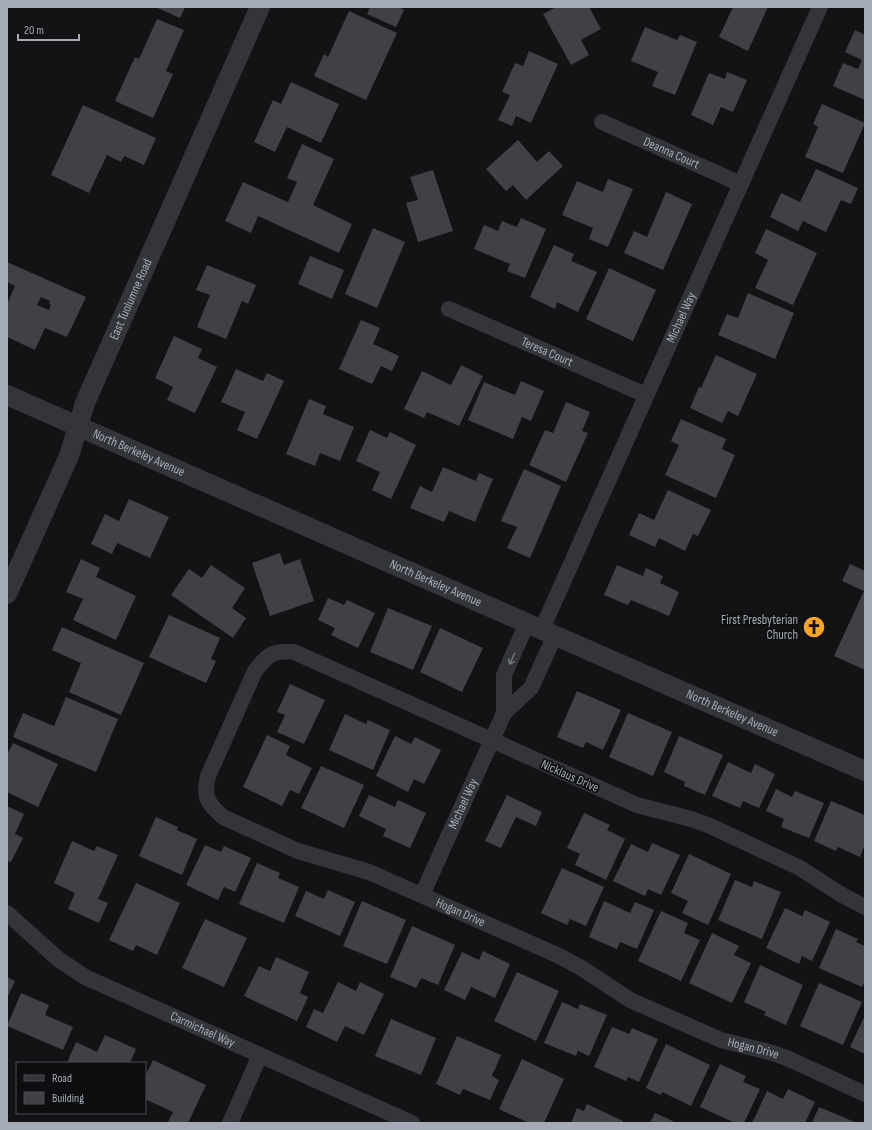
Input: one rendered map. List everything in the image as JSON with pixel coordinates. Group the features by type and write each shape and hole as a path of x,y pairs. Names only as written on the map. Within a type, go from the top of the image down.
{"street":[{"name":"East Tuolumne Road","path":"7,594 69,456 85,403 260,7"},
{"name":"Michael Way","path":"504,713 531,688 542,629 820,7"},
{"name":"Deanna Court","path":"602,122 741,184"},
{"name":"Teresa Court","path":"449,309 646,395"},
{"name":"North Berkeley Avenue","path":"7,394 865,771"},
{"name":"Michael Way","path":"422,895 504,713 504,675 542,629"},
{"name":"Nicklaus Drive","path":"273,653 283,651 294,652 637,805 708,825 800,868 846,898 865,907"},
{"name":"Hogan Drive","path":"273,653 263,661 255,671 208,776 205,789 207,800 223,817 288,847 361,869 422,895 570,962 630,1000 721,1040 773,1053 865,1094"},
{"name":"Carmichael Way","path":"7,913 58,959 80,974 412,1123"},
{"path":"230,1123 260,1055"}],"building":[{"path":"155,7 185,7 180,18"},
{"path":"370,7 399,7 404,10 396,27 367,14"},
{"path":"556,7 589,7 601,29 581,40 589,55 571,65 543,14"},
{"path":"733,7 768,7 748,51 719,37"},
{"path":"349,11 397,33 366,100 314,76 324,54 328,57"},
{"path":"157,19 184,30 166,71 173,74 153,118 115,101 135,57 139,59"},
{"path":"645,27 677,40 680,35 697,42 675,95 652,86 658,72 631,61"},
{"path":"855,30 865,35 865,100 833,86 843,63 858,69 862,60 845,52"},
{"path":"529,51 558,64 531,123 516,116 512,126 498,120 510,95 502,92 515,63 523,66"},
{"path":"727,72 747,80 733,112 721,107 713,125 691,115 709,73 725,79"},
{"path":"291,82 339,104 321,143 287,127 275,152 254,142 273,100 281,104"},
{"path":"822,104 865,123 843,173 805,157 818,127 813,124"},
{"path":"83,105 156,138 144,165 124,156 121,162 107,155 89,193 51,175"},
{"path":"518,140 537,162 549,151 563,166 526,200 513,185 506,191 486,169"},
{"path":"302,144 334,159 313,205 352,224 339,253 258,216 251,233 225,221 243,182 288,202 297,182 287,178"},
{"path":"816,169 858,188 851,204 841,200 826,232 803,221 798,231 770,217 781,193 800,202"},
{"path":"433,170 453,231 418,242 406,203 418,200 410,177"},
{"path":"608,179 633,189 608,247 589,239 593,228 562,215 577,181 603,192"},
{"path":"666,192 692,204 663,270 624,253 634,231 647,237"},
{"path":"521,218 546,229 525,278 507,271 510,264 474,249 484,225 498,231 502,221 517,227"},
{"path":"373,228 405,242 377,308 345,294"},
{"path":"766,229 817,253 793,305 755,288 768,260 755,253"},
{"path":"554,245 574,254 571,261 597,272 578,312 557,302 555,309 530,297"},
{"path":"310,256 344,270 332,299 298,284"},
{"path":"7,262 86,297 67,337 45,328 35,350 7,337 7,304 15,286 7,282","holes":["41,297 50,301 49,304 51,305 49,310 37,305"]},
{"path":"207,265 256,285 248,304 242,301 226,339 197,327 210,295 196,290"},
{"path":"609,268 656,290 633,341 586,319"},
{"path":"748,293 794,313 775,359 718,335 727,314 738,318"},
{"path":"361,320 380,328 373,344 399,356 392,371 381,366 372,384 339,369"},
{"path":"174,336 202,349 198,358 217,367 195,413 167,400 173,387 155,378"},
{"path":"716,355 757,374 738,416 728,411 722,423 690,408"},
{"path":"461,365 483,376 459,426 427,412 424,418 404,409 422,371 451,385"},
{"path":"236,369 263,381 267,373 284,381 257,439 237,430 245,412 221,402"},
{"path":"521,381 544,391 531,421 522,417 513,439 468,420 484,382 515,395"},
{"path":"309,399 326,406 323,414 354,427 340,461 320,453 315,466 286,454"},
{"path":"566,402 590,412 582,431 588,433 566,482 529,465 545,430 553,433"},
{"path":"681,419 726,439 722,449 735,455 716,498 665,475 679,445 671,441"},
{"path":"370,430 387,438 390,432 416,445 391,499 372,490 380,472 356,461"},
{"path":"443,467 476,481 479,473 493,479 475,522 449,511 444,522 410,508 420,486 432,492"},
{"path":"524,469 561,486 530,558 507,548 517,527 501,521"},
{"path":"668,490 711,510 698,536 693,534 685,551 659,538 655,547 629,535 639,513 654,520"},
{"path":"129,499 169,517 150,558 117,543 112,554 91,544 105,514 119,521"},
{"path":"280,553 284,565 300,559 314,601 270,616 252,563"},
{"path":"81,559 100,568 96,577 136,596 116,640 73,620 83,599 66,592"},
{"path":"850,564 865,571 865,670 834,656 864,591 842,581"},
{"path":"211,565 245,588 232,608 246,618 233,638 171,595 189,569 202,578"},
{"path":"617,565 643,576 646,568 663,576 660,583 679,592 669,616 631,600 628,605 604,595"},
{"path":"328,598 344,605 347,600 375,613 358,648 331,635 335,628 318,620"},
{"path":"388,608 432,626 413,670 370,652"},
{"path":"169,615 220,638 211,659 216,661 206,683 149,657"},
{"path":"62,627 144,663 121,715 69,692 81,663 52,650"},
{"path":"440,628 483,648 462,692 420,672"},
{"path":"290,684 325,700 304,744 277,732 285,715 277,712"},
{"path":"577,691 621,710 603,750 586,742 583,748 557,737"},
{"path":"66,697 118,719 96,772 13,737 23,713 54,726"},
{"path":"628,713 672,732 653,776 609,757"},
{"path":"345,714 366,724 368,720 390,730 373,770 329,750"},
{"path":"267,735 290,746 286,755 312,768 299,794 290,790 282,806 243,787"},
{"path":"395,736 411,744 415,737 441,750 424,784 414,779 408,792 376,776"},
{"path":"679,736 723,755 705,795 684,786 685,782 664,772"},
{"path":"13,743 58,764 38,807 7,792 7,755"},
{"path":"728,762 751,773 755,764 775,774 759,808 743,801 740,808 712,796"},
{"path":"321,766 364,785 344,828 301,808"},
{"path":"776,789 792,797 795,791 824,803 809,838 781,827 784,819 766,811"},
{"path":"369,795 395,807 398,800 426,813 410,848 383,836 386,829 359,816"},
{"path":"507,795 542,812 536,826 516,817 501,848 485,841"},
{"path":"831,801 865,815 865,844 860,857 838,847 836,851 814,841"},
{"path":"7,806 24,814 15,834 23,838 11,862 7,861"},
{"path":"584,813 610,825 607,830 625,839 606,880 575,865 580,854 567,848"},
{"path":"156,817 178,827 177,830 197,839 182,875 139,856"},
{"path":"72,841 94,851 97,846 118,855 98,899 108,903 99,923 68,909 75,893 54,883"},
{"path":"652,843 680,855 661,895 648,889 645,896 613,881 631,844 648,852"},
{"path":"205,845 221,852 224,846 251,858 235,892 224,887 218,900 186,885"},
{"path":"689,854 731,874 708,925 682,913 688,901 671,893"},
{"path":"257,863 280,873 278,878 299,887 284,923 239,904"},
{"path":"562,868 604,887 586,926 570,919 567,925 541,913"},
{"path":"735,880 752,887 754,881 781,892 762,939 718,920"},
{"path":"136,883 180,903 157,955 136,945 133,951 109,940"},
{"path":"328,890 355,902 340,936 295,916 306,891 324,899"},
{"path":"362,901 406,920 387,964 343,946"},
{"path":"604,901 630,913 635,902 654,910 637,949 620,942 617,949 589,937"},
{"path":"785,908 802,916 805,910 830,922 812,961 802,956 799,964 766,948"},
{"path":"661,911 688,923 684,933 700,940 681,981 638,961"},
{"path":"205,919 247,938 224,987 182,968"},
{"path":"412,926 455,945 438,985 421,978 416,988 390,977"},
{"path":"836,929 858,939 856,942 865,946 865,981 862,987 819,968"},
{"path":"712,933 739,946 734,955 751,963 732,1003 689,983"},
{"path":"483,951 510,964 495,998 471,987 465,1000 444,990 462,952 479,960"},
{"path":"276,957 309,972 300,993 308,997 297,1021 244,996 259,966 270,971"},
{"path":"760,965 803,985 786,1025 764,1015 766,1012 744,1002"},
{"path":"517,972 559,991 536,1041 494,1021"},
{"path":"7,977 15,981 7,998"},
{"path":"338,982 356,991 360,982 384,994 364,1035 345,1026 337,1042 306,1027 314,1009 323,1013"},
{"path":"819,983 862,1002 843,1045 800,1026"},
{"path":"21,993 49,1005 45,1015 73,1027 63,1050 7,1026"},
{"path":"562,1002 578,1009 580,1004 607,1015 589,1056 578,1051 576,1056 544,1043"},
{"path":"865,1015 865,1054 850,1047"},
{"path":"391,1019 436,1038 421,1075 375,1056"},
{"path":"612,1027 629,1034 632,1028 658,1039 639,1082 628,1077 626,1081 594,1067"},
{"path":"105,1035 136,1049 130,1062 67,1062 76,1042 97,1052"},
{"path":"457,1036 501,1055 492,1076 499,1080 490,1100 463,1089 460,1095 436,1084"},
{"path":"666,1044 710,1065 691,1106 662,1092 661,1095 646,1088"},
{"path":"522,1059 564,1079 544,1123 529,1123 499,1109"},
{"path":"153,1060 206,1085 188,1123 168,1122 173,1112 146,1099 146,1075"},
{"path":"720,1064 746,1076 743,1082 760,1089 744,1123 735,1123 700,1107"},
{"path":"788,1089 815,1102 805,1123 752,1123 767,1091 783,1099"},
{"path":"587,1104 623,1121 622,1123 571,1123 577,1108 584,1111"},
{"path":"819,1107 857,1123 812,1123"},
{"path":"655,1113 677,1123 650,1123"}],"place":[{"name":"First Presbyterian Church","path":"814,627"}]}
